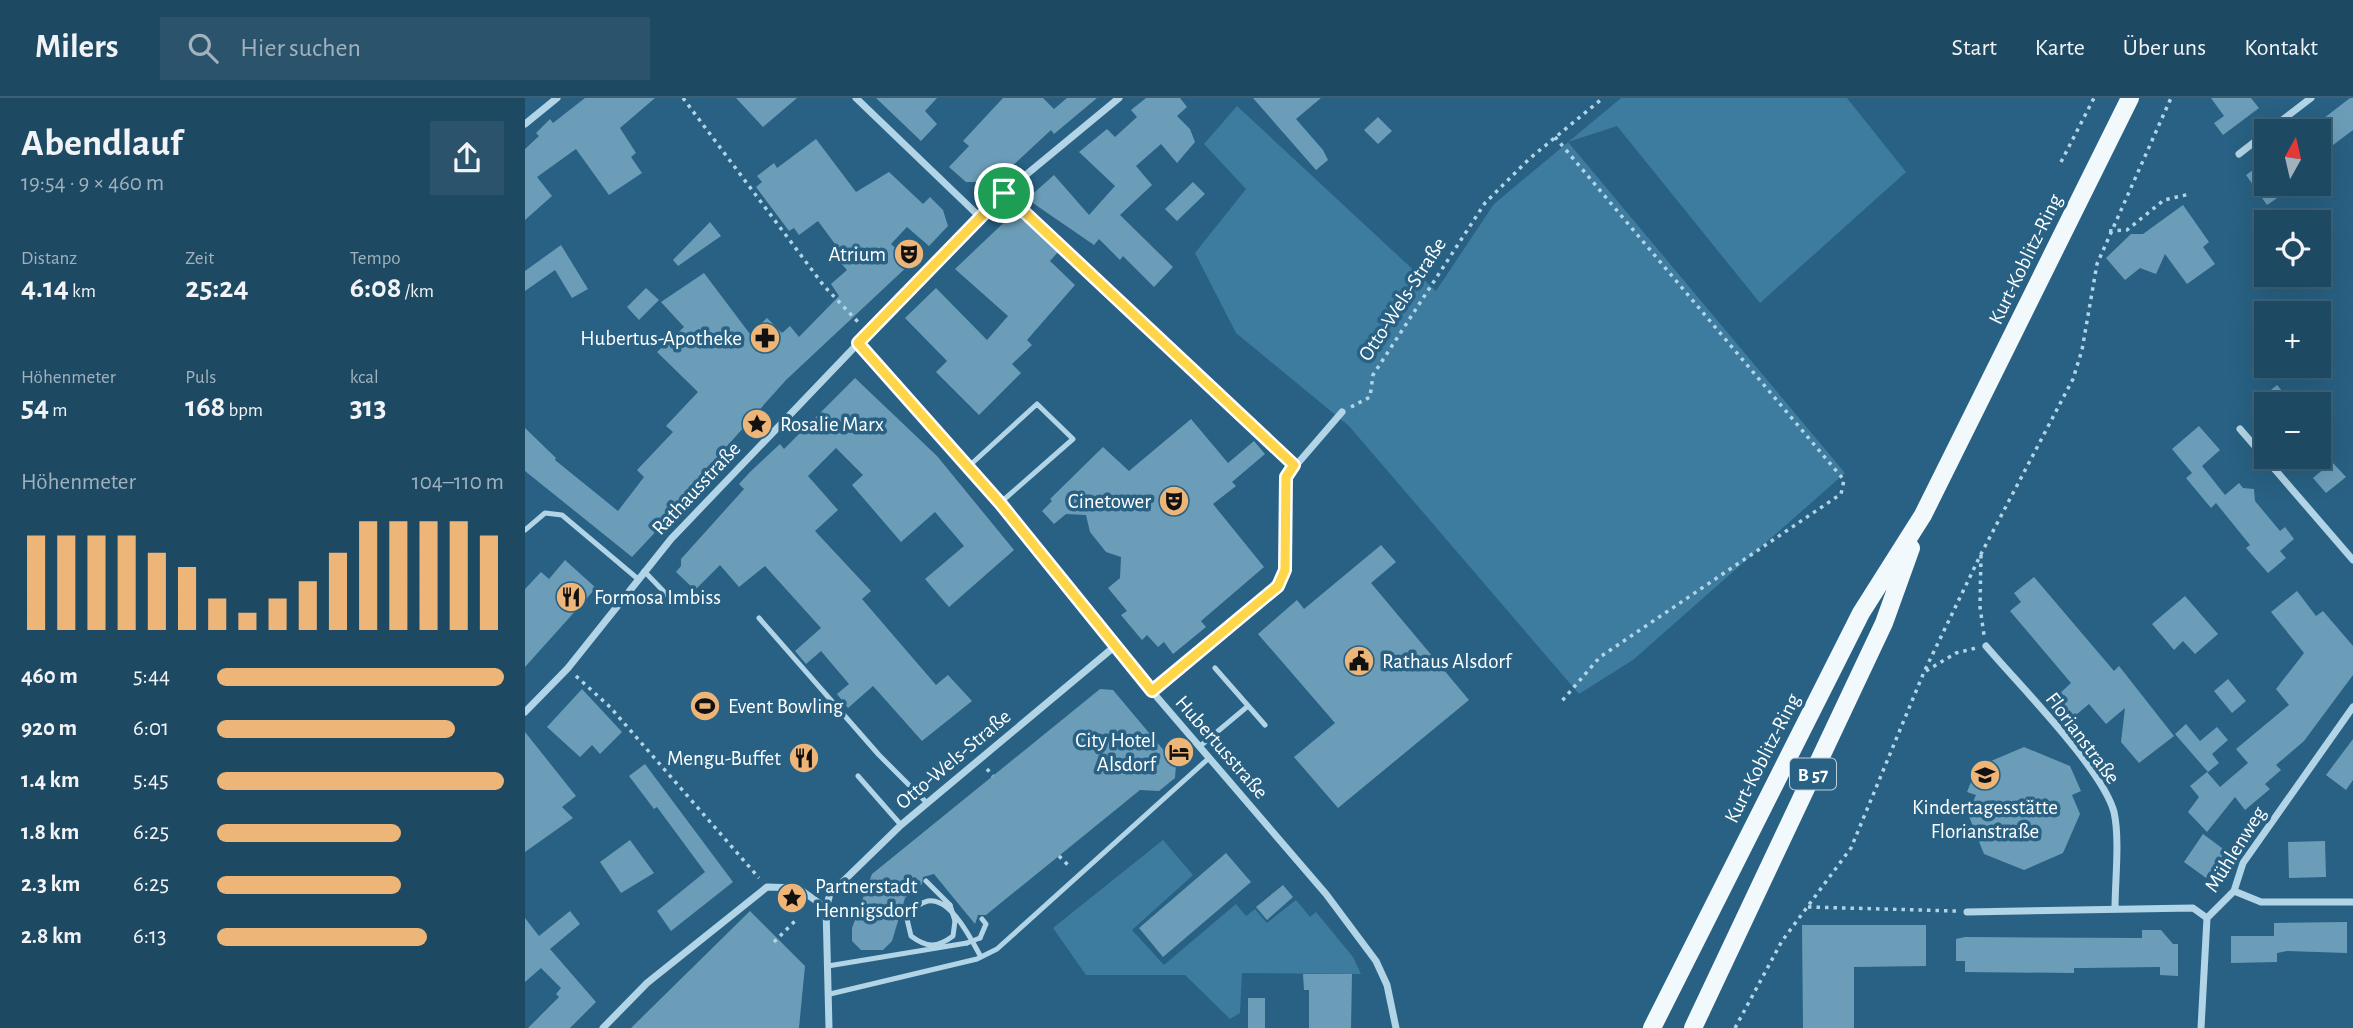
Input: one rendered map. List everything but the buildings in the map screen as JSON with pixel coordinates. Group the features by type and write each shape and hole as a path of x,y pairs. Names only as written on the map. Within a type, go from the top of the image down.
{"main road":[{"name":"Kurt-Koblitz-Ring","path":"1652,1028 1861,613 1923,515 2130,98"},
{"name":"Kurt-Koblitz-Ring","path":"1693,1028 1884,623 1923,515"}],"street":[{"path":"525,124 557,98"},
{"path":"856,98 981,218"},
{"name":"Rathausstraße","path":"525,712 568,668 644,571 868,332 1004,193 1119,98"},
{"path":"2284,119 2311,98"},
{"path":"525,113 537,113"},
{"path":"2239,154 2254,142"},
{"name":"Hubertusstraße","path":"858,343 1000,503 1114,647 1365,944 1387,985 1396,1028"},
{"path":"1152,691 1278,586 1285,570 1286,477 1342,412"},
{"path":"2240,429 2353,560"},
{"name":"Florianstraße","path":"1986,646 2085,763 2105,791 2114,814 2115,909"},
{"name":"Otto-Wels-Straße","path":"826,908 836,886 901,825 1114,647"},
{"name":"Mühlenweg","path":"2201,1028 2207,918 2234,891 2243,863 2353,707"},
{"path":"603,1028 647,983 767,887 798,888 826,908 829,1028"},
{"path":"2234,891 2261,902 2353,902"},
{"path":"1967,912 2193,908 2207,918"}],"lane":[{"path":"968,467 1037,404 1073,439 1000,503"},
{"path":"525,530 545,513 562,515 638,579"},
{"path":"644,571 670,598"},
{"path":"759,618 879,755 927,803"},
{"path":"1215,668 1265,724"},
{"path":"1199,747 1248,706"},
{"path":"830,994 981,957 1007,940 1209,758"},
{"path":"858,776 901,825"},
{"path":"926,881 950,905 955,921 953,936 940,946 923,945 911,936 907,919 915,906 928,902 941,904 955,912 981,957"},
{"path":"828,966 967,943 980,938 986,924 982,919"}],"path":[{"path":"683,98 824,286 868,332"},
{"name":"Otto-Wels-Straße","path":"1342,412 1370,397 1373,374 1485,203 1555,137 1603,98"},
{"path":"2061,162 2094,98"},
{"path":"1735,1028 1782,942 1851,848 1924,672 1981,554 2073,379 2083,350 2097,264 2109,231 2171,98"},
{"path":"1555,137 1844,480 1841,494 1599,657 1561,702"},
{"path":"1004,193 1294,465"},
{"path":"2109,231 2127,230 2164,200 2190,194"},
{"path":"1924,672 1956,653 1986,646 1980,607 1981,554"},
{"path":"568,668 610,707 767,887"},
{"path":"1808,907 1967,912"},
{"path":"774,942 795,921"}],"shaded area":[{"path":"1621,98 1847,98 1906,172 1760,303 1617,126 1568,142"},
{"path":"1237,106 1436,291 1494,204 1568,142 1845,473 1633,660 1579,694 1349,426 1236,333 1195,253 1246,189 1204,144"},
{"path":"1163,840 1193,875 1132,930 1164,965 1236,904 1246,916 1255,909 1267,923 1296,900 1310,917 1316,912 1353,957 1361,974 1242,973 1240,1013 1230,1019 1185,975 1086,975 1053,928"}],"place":[{"name":"Atrium","path":"909,254"},
{"name":"Hubertus-Apotheke","path":"765,338"},
{"name":"Rosalie Marx","path":"757,424"},
{"name":"Cinetower","path":"1174,501"},
{"name":"Formosa Imbiss","path":"571,597"},
{"name":"Rathaus Alsdorf","path":"1359,661"},
{"name":"Event Bowling","path":"705,706"},
{"name":"City Hotel Alsdorf","path":"1179,752"},
{"name":"Mengu-Buffet","path":"804,758"},
{"name":"Kindertagesstätte Florianstraße","path":"1985,775"},
{"name":"Partnerstadt Hennigsdorf","path":"792,898"}],"route":[{"path":"1004,193 1294,465 1286,477 1285,570 1278,586 1152,691 1000,503 858,343 1004,193"}]}
